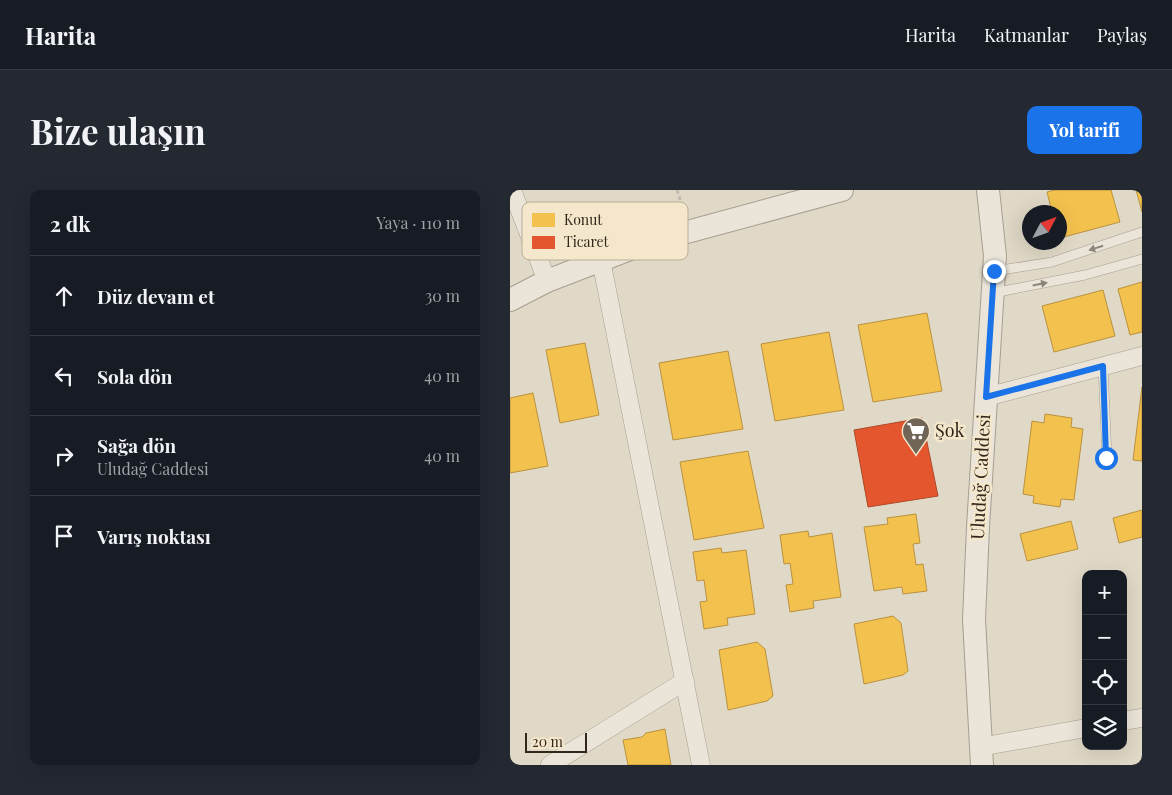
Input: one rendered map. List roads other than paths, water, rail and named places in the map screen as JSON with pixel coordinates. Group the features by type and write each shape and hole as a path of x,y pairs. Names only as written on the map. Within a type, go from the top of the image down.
{"street":[{"path":"512,190 522,216"},
{"path":"688,232 842,190"},
{"name":"Uludağ Caddesi","path":"981,756 974,619 995,256 988,190"},
{"path":"539,260 547,281"},
{"path":"510,300 547,281 601,260 701,765"},
{"path":"986,397 1142,356"},
{"path":"550,765 685,681"},
{"path":"1127,720 1142,718"},
{"path":"981,756 1082,729"}],"lane":[{"path":"993,282 1142,232"},
{"path":"993,282 1085,275 1142,259"},
{"path":"1103,366 1106,458"}],"place":[{"name":"Şok","path":"916,455"}]}
